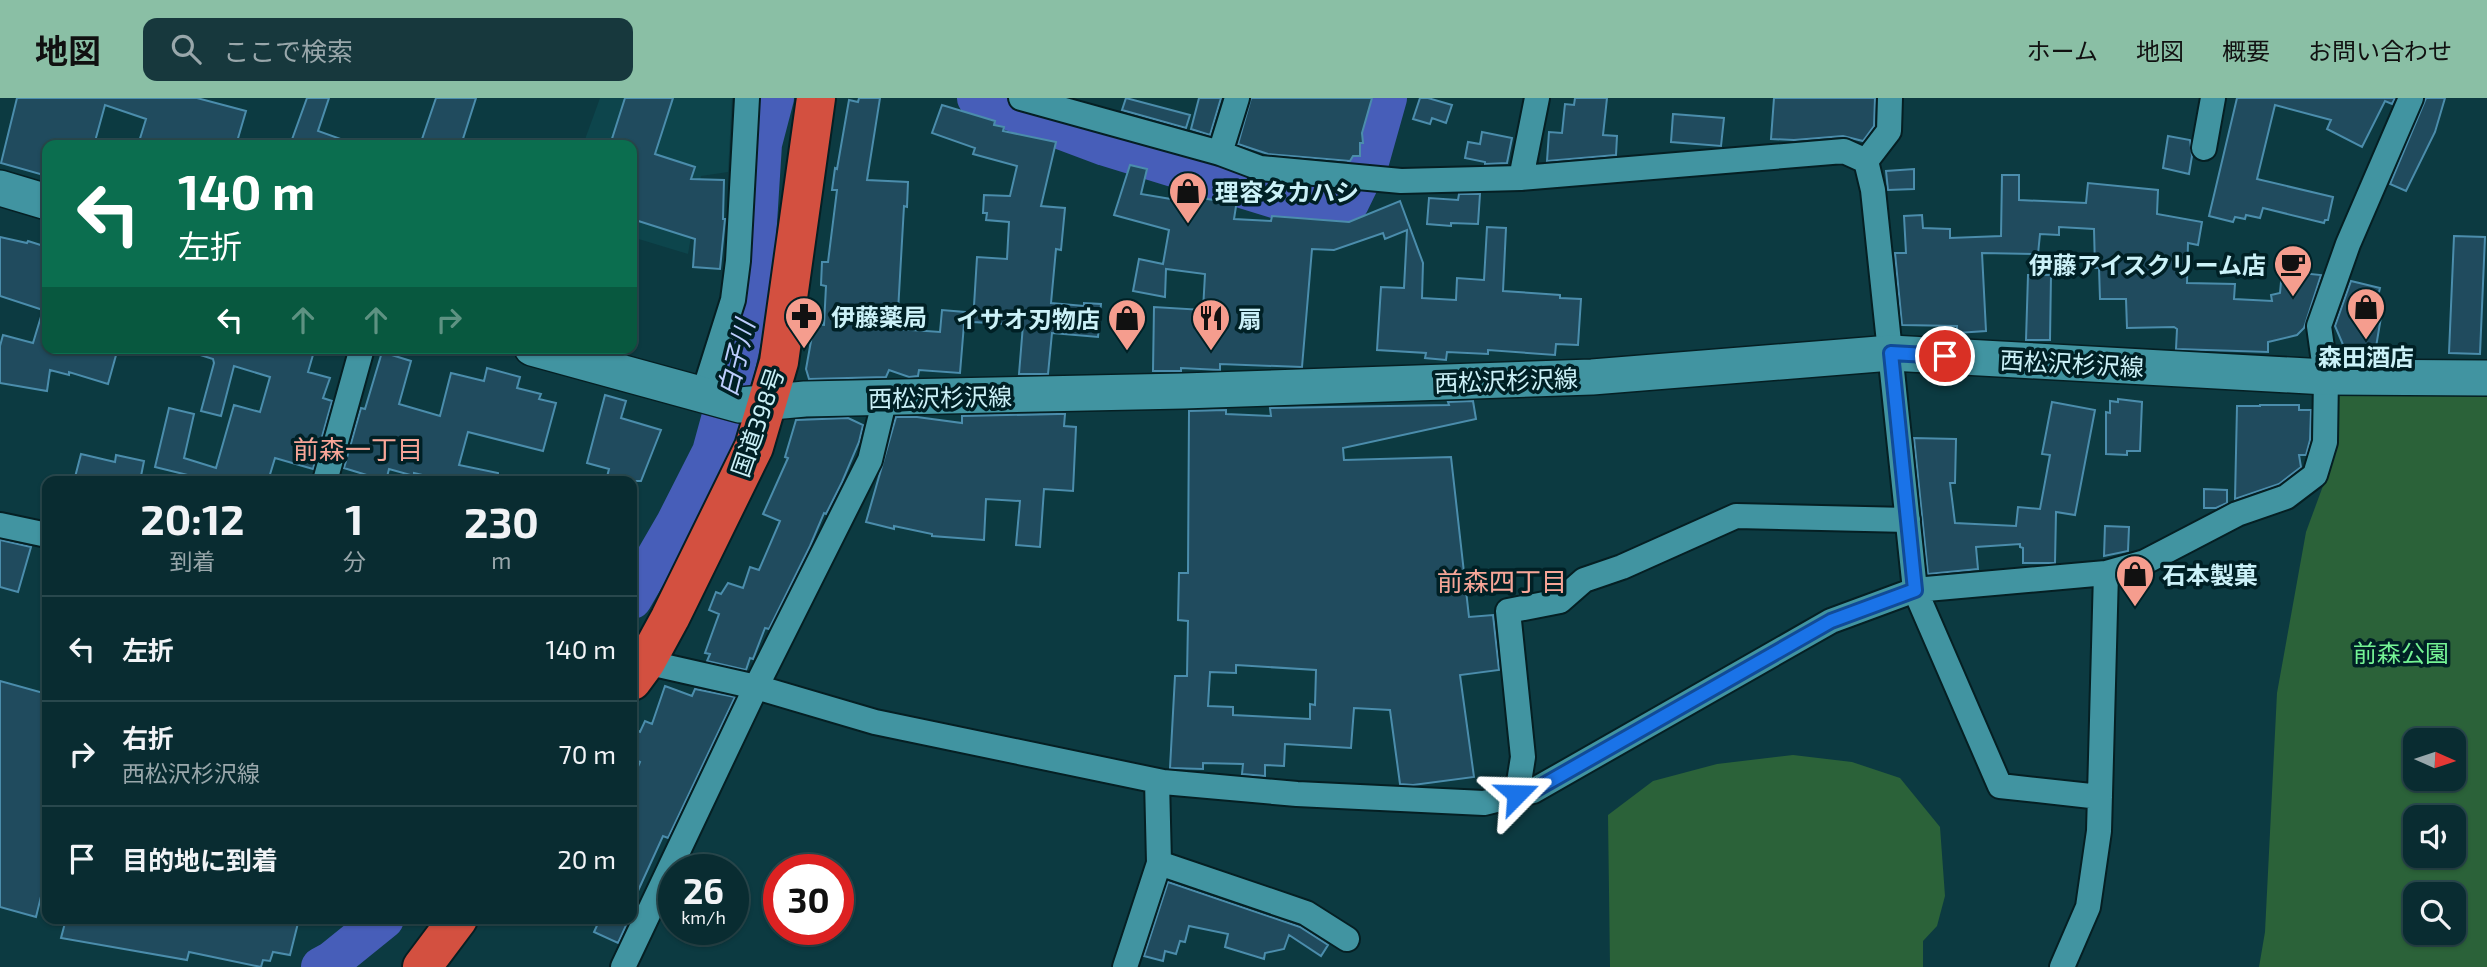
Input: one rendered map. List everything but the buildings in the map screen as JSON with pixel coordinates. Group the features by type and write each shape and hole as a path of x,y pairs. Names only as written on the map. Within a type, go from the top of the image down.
{"highway":[{"name":"国道398号","path":"637,667 711,538 754,447 731,400 779,362 816,98"},
{"path":"422,967 454,924"}],"main road":[{"path":"0,188 42,201"},
{"name":"西松沢杉沢線","path":"555,354 731,400 885,398 1592,377 1891,353 2326,377 2487,378"}],"street":[{"path":"731,400 733,300 738,261 747,98"},
{"path":"1021,98 1220,153 1259,168 1401,181 1521,178 1844,151 1866,161"},
{"path":"1220,153 1237,98"},
{"path":"1521,178 1537,98"},
{"path":"1866,161 1889,131 1890,98"},
{"path":"2204,148 2213,98"},
{"path":"637,667 756,687 875,722 1157,780 1297,794 1485,803 1533,791 1831,621 1915,590 2106,573 2145,562 2237,514 2286,497 2315,475 2325,442 2326,377 2319,326 2348,244 2411,98"},
{"path":"1866,161 1873,190 1915,590 2000,786 2100,797"},
{"path":"326,476 360,354"},
{"path":"623,967 756,687 870,460 885,398"},
{"path":"1517,794 1523,757 1508,611 1560,601 1584,580 1622,567 1736,516 1908,520"},
{"path":"0,525 42,534"},
{"path":"2062,967 2088,907 2099,831 2106,573"},
{"path":"1125,967 1159,863 1157,780"},
{"path":"1159,863 1306,913 1347,939"}],"shaded area":[{"path":"600,98 732,98 728,172 701,176 688,254 637,239 637,140 585,140"}],"green space":[{"name":"前森公園","path":"2334,386 2487,390 2487,967 2259,967 2265,932 2277,693 2306,532 2327,475"},
{"path":"1793,755 1852,762 1900,778 1940,827 1945,896 1937,926 1923,941 1923,967 1610,967 1608,815 1653,781 1717,764"}],"waterway":[{"name":"白子川","path":"637,590 676,523 712,452 735,368 753,286 762,144 774,98"},
{"name":"白子川","path":"977,98 1105,146 1281,200 1311,206 1349,203 1369,162 1387,98"},
{"name":"白子川","path":"321,967 378,924"}],"place":[{"name":"理容タカハシ","path":"1188,225"},
{"name":"伊藤アイスクリーム店","path":"2293,298"},
{"name":"森田酒店","path":"2366,341"},
{"name":"伊藤薬局","path":"804,350"},
{"name":"イサオ刃物店","path":"1127,352"},
{"name":"扇","path":"1211,352"},
{"name":"石本製菓","path":"2135,608"}],"district":[{"name":"前森一丁目","path":"358,448"},
{"name":"前森四丁目","path":"1502,580"}],"route":[{"path":"1517,794 1533,791 1831,621 1915,590 1891,353 1945,356"}]}
